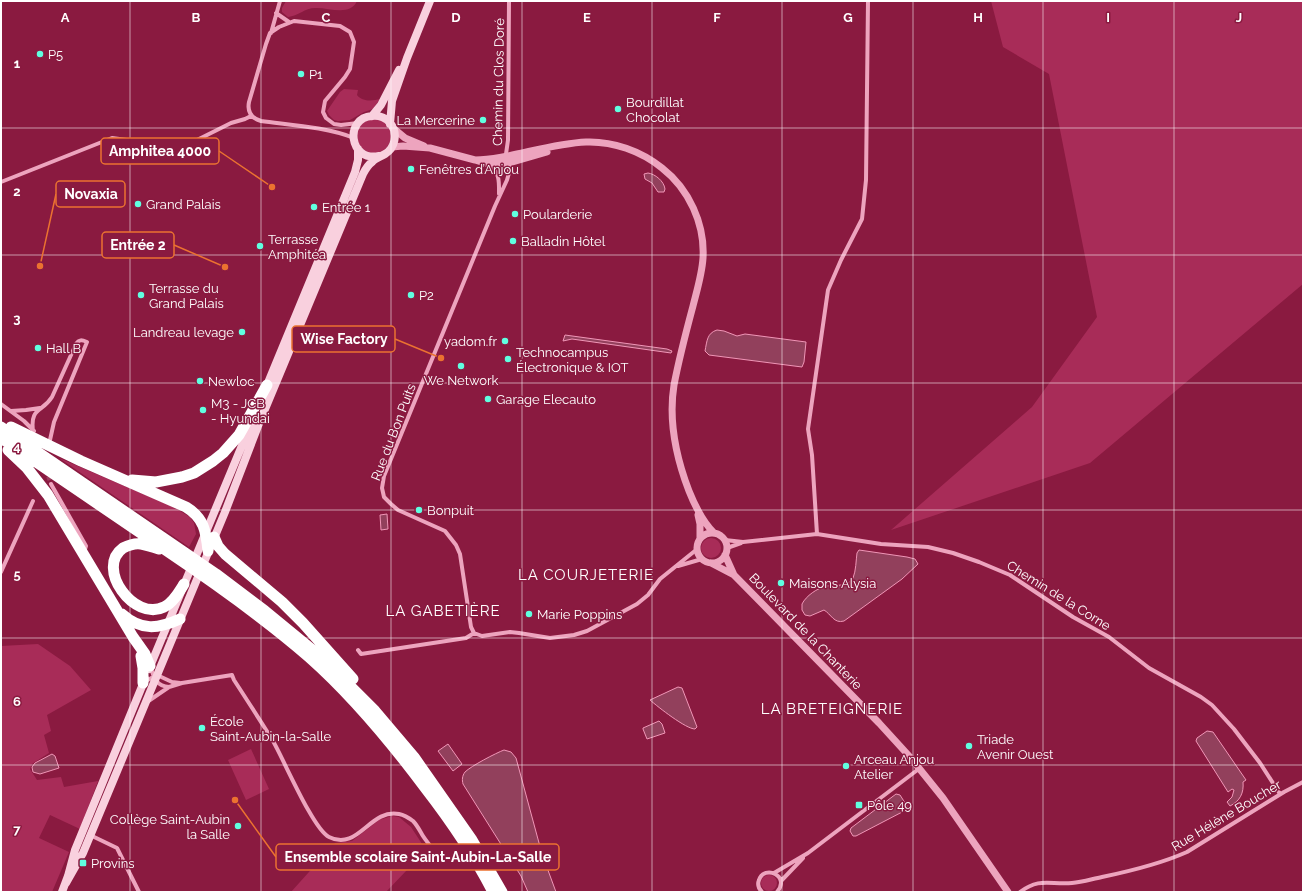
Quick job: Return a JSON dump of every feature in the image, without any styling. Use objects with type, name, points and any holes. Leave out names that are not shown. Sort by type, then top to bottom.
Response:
[{"type":"highway","points":[[120,478],[156,482],[182,477],[204,467],[223,453],[239,435],[267,385]]},
{"type":"highway","points":[[1,423],[46,441],[81,462],[186,506],[195,513],[224,554],[282,602],[308,629],[361,688],[375,711]]},
{"type":"highway","points":[[1,427],[175,553]]},
{"type":"highway","points":[[1,438],[265,611],[321,657],[375,711],[414,756],[472,840],[502,892]]},
{"type":"highway","points":[[1,445],[16,456],[40,484],[58,511],[133,637],[145,654],[154,675]]},
{"type":"highway","points":[[208,551],[210,534]]},
{"type":"highway","points":[[175,553],[141,544],[127,546],[120,550],[116,557],[114,571],[120,587],[127,597],[140,607],[148,610],[157,610],[165,607],[172,601],[184,584]]},
{"type":"highway","points":[[214,578],[310,658],[367,716],[409,766],[439,806],[493,892]]},
{"type":"highway","points":[[116,608],[127,619],[138,625],[155,627],[168,625],[180,619]]},
{"type":"highway","points":[[133,637],[142,658],[143,683]]},
{"type":"main road","points":[[210,534],[267,385],[362,174],[372,161],[386,153],[392,147],[395,138],[392,126],[392,100],[430,1]]},
{"type":"main road","points":[[372,116],[381,105],[407,58]]},
{"type":"main road","points":[[62,892],[80,859],[145,703],[168,625],[184,584],[210,534],[258,426],[311,289],[355,172],[358,160],[358,149],[354,138],[355,130],[359,123],[365,118],[372,116],[382,117],[392,126]]},
{"type":"main road","points":[[358,149],[366,155],[373,157],[379,156]]},
{"type":"main road","points":[[66,883],[75,850],[143,683],[154,675],[180,619],[208,551]]},
{"type":"street","points":[[280,1],[249,102],[248,109],[251,116],[260,121],[323,130],[345,134],[354,138]]},
{"type":"street","name":"Chemin du Clos Doré","points":[[508,160],[509,1]]},
{"type":"street","points":[[816,534],[812,455],[808,429],[828,290],[841,260],[862,220],[866,180],[868,1]]},
{"type":"street","points":[[276,13],[289,22]]},
{"type":"street","points":[[270,34],[279,27],[294,21],[340,26],[350,32],[354,42],[350,69],[325,101],[323,112],[326,118],[334,124],[346,125],[359,123]]},
{"type":"street","points":[[1,182],[112,138],[181,145],[192,142],[231,123],[251,116]]},
{"type":"street","points":[[392,126],[405,138],[430,148],[491,165],[495,169],[499,180],[499,196]]},
{"type":"street","points":[[358,650],[361,654],[385,651],[466,638],[474,633],[482,636],[510,632],[550,638],[574,635],[638,604],[660,579],[696,550],[700,538],[700,524],[696,508],[678,458],[672,421],[673,395],[676,374],[698,286],[703,259],[700,226],[695,212],[683,190],[662,167],[647,157],[623,147],[600,142],[573,144],[491,165]]},
{"type":"street","points":[[392,147],[403,146],[430,148]]},
{"type":"street","points":[[475,160],[508,160]]},
{"type":"street","name":"Rue du Bon Puits","points":[[474,633],[471,627],[460,554],[456,545],[445,531],[394,507],[384,497],[382,488],[384,476],[499,196],[507,180],[509,174],[508,160]]},
{"type":"street","points":[[1,404],[24,421],[33,431],[46,441],[86,342],[82,340],[76,344],[52,397],[40,408],[33,418],[33,431]]},
{"type":"street","points":[[11,411],[40,408]]},
{"type":"street","points":[[51,484],[86,546],[84,553]]},
{"type":"street","points":[[1,572],[33,501]]},
{"type":"street","points":[[696,508],[707,526],[714,533],[725,540],[726,552],[717,562],[711,563],[702,559],[696,550]]},
{"type":"street","points":[[700,538],[709,533],[714,533]]},
{"type":"street","name":"Chemin de la Corne","points":[[725,540],[743,542],[816,534],[881,544],[928,547],[953,553],[1010,575],[1074,617],[1109,637],[1149,668],[1201,697],[1212,705],[1234,729],[1260,762],[1280,794]]},
{"type":"street","name":"Chemin de la Corne","points":[[726,552],[743,542]]},
{"type":"street","name":"Boulevard de la Chanterie","points":[[726,552],[734,575]]},
{"type":"street","points":[[676,567],[702,559]]},
{"type":"street","name":"Boulevard de la Chanterie","points":[[711,563],[734,575],[879,723],[920,768],[943,798],[1008,892]]},
{"type":"street","points":[[154,675],[172,682],[182,683]]},
{"type":"street","points":[[154,675],[161,686],[169,687]]},
{"type":"street","points":[[145,703],[169,687],[182,683],[232,675],[272,741],[315,822],[325,835],[338,840],[347,840],[356,836],[380,816],[397,814],[414,822],[436,855],[437,862]]},
{"type":"street","points":[[761,892],[758,886],[759,879],[765,873],[774,873],[808,853],[920,768]]},
{"type":"street","name":"Rue Hélène Boucher","points":[[1020,892],[1030,885],[1040,882],[1071,883],[1170,860],[1187,852],[1280,794],[1303,782]]},
{"type":"street","points":[[90,835],[117,848],[139,892]]},
{"type":"street","points":[[781,881],[808,853]]},
{"type":"street","points":[[774,873],[781,881],[781,886],[777,892]]},
{"type":"shaded area","points":[[286,1],[357,1],[354,6],[349,9],[338,10],[311,8],[288,17],[282,12],[282,8]]},
{"type":"shaded area","points":[[991,1],[1303,1],[1303,284],[1090,463],[891,530],[1032,407],[1097,317],[1049,74],[1003,47]]},
{"type":"shaded area","points":[[344,89],[358,90],[357,95],[365,100],[380,99],[373,109],[350,120],[334,120],[327,111],[340,92]]},
{"type":"shaded area","points":[[371,119],[377,119],[386,124],[390,130],[390,142],[386,148],[377,153],[371,153],[362,148],[357,139],[357,133],[362,124]]},
{"type":"shaded area","points":[[648,173],[656,176],[661,181],[665,189],[664,192],[658,192],[652,183],[645,179],[644,174]]},
{"type":"shaded area","points":[[717,330],[737,336],[745,334],[806,342],[802,367],[709,355],[705,351],[707,341],[709,335]]},
{"type":"shaded area","points":[[565,335],[667,349],[672,351],[671,353],[572,339],[563,341]]},
{"type":"shaded area","points":[[59,458],[169,505],[190,517],[194,523],[196,534],[189,547]]},
{"type":"shaded area","points":[[387,514],[388,529],[381,530],[380,515]]},
{"type":"shaded area","points":[[711,538],[718,541],[721,548],[718,555],[711,558],[704,555],[701,548],[704,541]]},
{"type":"shaded area","points":[[859,550],[907,557],[915,559],[918,564],[902,579],[844,621],[841,622],[835,620],[824,610],[810,616],[805,615],[802,610],[802,604],[812,593],[823,587],[845,584],[851,581],[854,575],[857,553]]},
{"type":"shaded area","points":[[38,644],[70,666],[91,690],[47,715],[51,731],[44,735],[49,753],[32,764],[30,769],[37,780],[61,777],[64,787],[98,781],[80,829],[50,815],[39,838],[69,852],[52,892],[1,892],[1,646]]},
{"type":"shaded area","points":[[678,687],[682,688],[697,727],[695,729],[679,722],[650,700]]},
{"type":"shaded area","points":[[659,721],[662,724],[665,733],[647,739],[643,728]]},
{"type":"shaded area","points":[[1207,731],[1213,732],[1246,780],[1243,782],[1241,796],[1230,806],[1227,802],[1232,797],[1234,790],[1232,789],[1228,792],[1196,741],[1197,738]]},
{"type":"shaded area","points":[[448,744],[462,764],[453,771],[438,751]]},
{"type":"shaded area","points":[[251,749],[269,789],[246,800],[228,760]]},
{"type":"shaded area","points":[[504,750],[511,752],[516,758],[542,854],[556,892],[528,892],[521,876],[463,784],[463,775],[468,769]]},
{"type":"shaded area","points":[[52,754],[55,756],[59,768],[40,774],[33,772],[32,767],[35,763]]},
{"type":"shaded area","points":[[896,794],[900,795],[907,806],[906,810],[856,836],[853,836],[850,831],[851,828]]},
{"type":"shaded area","points":[[392,816],[399,817],[411,827],[426,850],[386,892],[291,892],[335,843],[352,841],[379,820]]},
{"type":"shaded area","points":[[769,875],[776,880],[777,883],[772,890],[769,891],[762,886],[761,883],[766,876]]},
{"type":"tunnel","points":[[46,471],[51,484]]},
{"type":"place","name":"P5","points":[[40,54]]},
{"type":"place","name":"P1","points":[[301,74]]},
{"type":"place","name":"Bourdillat Chocolat","points":[[618,109]]},
{"type":"place","name":"La Mercerine","points":[[483,120]]},
{"type":"place","name":"Fenêtres d’Anjou","points":[[411,169]]},
{"type":"place","name":"Amphitea 4000","points":[[272,187]]},
{"type":"place","name":"Grand Palais","points":[[138,204]]},
{"type":"place","name":"Entrée 1","points":[[314,207]]},
{"type":"place","name":"Poularderie","points":[[515,214]]},
{"type":"place","name":"Balladin Hôtel","points":[[513,241]]},
{"type":"place","name":"Terrasse Amphitéa","points":[[260,246]]},
{"type":"place","name":"Novaxia","points":[[40,266]]},
{"type":"place","name":"Entrée 2","points":[[225,267]]},
{"type":"place","name":"Terrasse du Grand Palais","points":[[141,295]]},
{"type":"place","name":"P2","points":[[411,295]]},
{"type":"place","name":"Landreau levage","points":[[242,332]]},
{"type":"place","name":"yadom.fr","points":[[505,341]]},
{"type":"place","name":"Hall B","points":[[38,348]]},
{"type":"place","name":"Wise Factory","points":[[441,358]]},
{"type":"place","name":"Technocampus Électronique & IOT","points":[[508,359]]},
{"type":"place","name":"We Network","points":[[461,366]]},
{"type":"place","name":"Newloc","points":[[200,381]]},
{"type":"place","name":"Garage Elecauto","points":[[488,399]]},
{"type":"place","name":"M3 - JCB - Hyundai","points":[[203,410]]},
{"type":"place","name":"Bonpuit","points":[[419,510]]},
{"type":"place","name":"Maisons Alysia","points":[[781,583]]},
{"type":"place","name":"Marie Poppins","points":[[529,614]]},
{"type":"place","name":"École Saint-Aubin-la-Salle","points":[[202,728]]},
{"type":"place","name":"Triade Avenir Ouest","points":[[969,746]]},
{"type":"place","name":"Arceau Anjou Atelier","points":[[846,766]]},
{"type":"place","name":"Ensemble scolaire Saint-Aubin-La-Salle","points":[[235,800]]},
{"type":"place","name":"Pôle 49","points":[[859,805]]},
{"type":"place","name":"Collège Saint-Aubin la Salle","points":[[238,826]]},
{"type":"place","name":"Provins","points":[[83,863]]},
{"type":"district","name":"LA COURJETERIE","points":[[586,575]]},
{"type":"district","name":"LA GABETIÈRE","points":[[443,611]]},
{"type":"district","name":"LA BRETEIGNERIE","points":[[832,709]]}]
